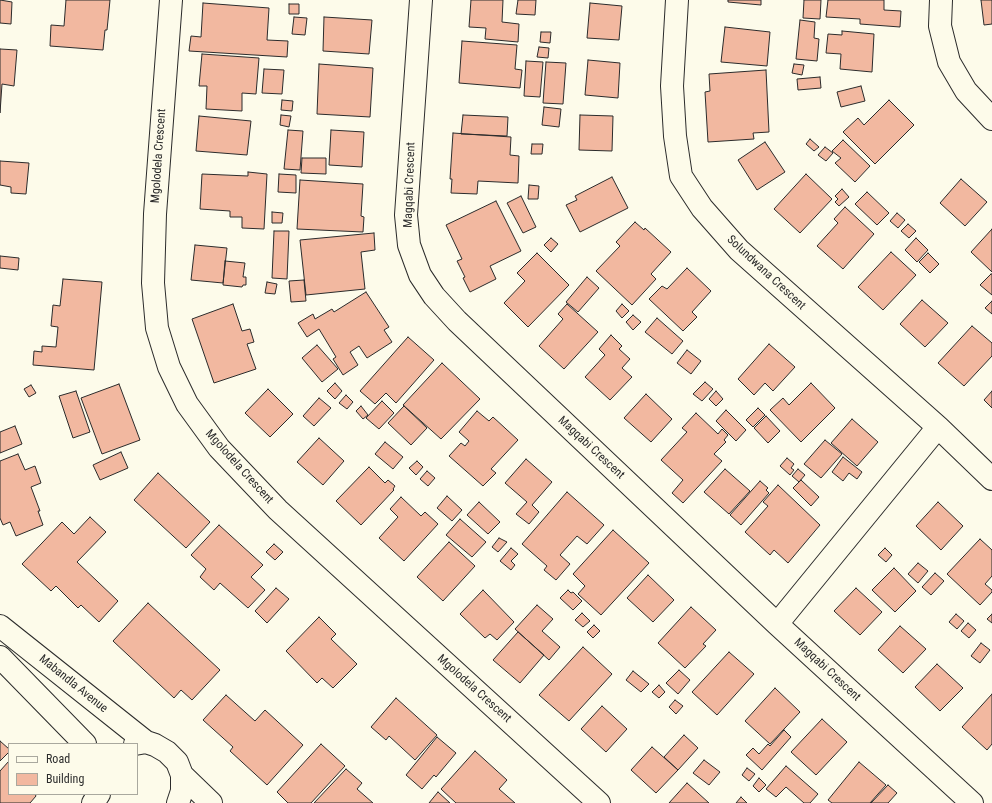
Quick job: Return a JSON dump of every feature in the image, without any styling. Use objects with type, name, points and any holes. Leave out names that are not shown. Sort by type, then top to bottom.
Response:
[{"type":"street","name":"Mgolodela Crescent","points":[[171,0],[155,214],[153,283],[157,328],[169,368],[187,404],[219,448],[278,510],[598,803]]},
{"type":"street","name":"Magqabi Crescent","points":[[421,0],[406,215],[409,244],[420,275],[434,296],[457,321],[777,624],[972,803]]},
{"type":"street","name":"Solundwana Crescent","points":[[677,0],[672,86],[675,136],[681,176],[702,208],[738,250],[938,427],[992,479]]},
{"type":"street","points":[[941,0],[940,26],[949,62],[966,91],[992,119]]},
{"type":"street","points":[[777,624],[938,427]]},
{"type":"street","name":"Mabandla Avenue","points":[[0,626],[141,743],[167,752],[177,762],[182,775]]},
{"type":"street","points":[[0,657],[84,743]]},
{"type":"street","points":[[178,803],[182,791],[182,775]]},
{"type":"street","points":[[182,775],[212,803]]},
{"type":"street","points":[[93,803],[99,795]]},
{"type":"building","points":[[0,0],[12,2],[11,24],[0,23]]},
{"type":"building","points":[[66,0],[110,0],[103,50],[50,46],[51,25],[64,26]]},
{"type":"building","points":[[471,0],[503,0],[502,22],[519,24],[518,42],[485,39],[486,28],[469,27]]},
{"type":"building","points":[[518,0],[536,0],[535,15],[516,14]]},
{"type":"building","points":[[728,0],[761,0],[761,5],[728,2]]},
{"type":"building","points":[[804,0],[821,0],[820,19],[803,18]]},
{"type":"building","points":[[828,0],[884,0],[884,10],[901,11],[900,27],[860,24],[860,19],[826,17]]},
{"type":"building","points":[[981,0],[992,0],[992,24],[984,25]]},
{"type":"building","points":[[203,3],[269,8],[267,40],[288,41],[287,57],[189,51],[191,36],[201,37]]},
{"type":"building","points":[[590,3],[622,6],[619,40],[587,38]]},
{"type":"building","points":[[289,4],[299,4],[299,14],[289,14]]},
{"type":"building","points":[[294,17],[307,18],[305,35],[292,34]]},
{"type":"building","points":[[324,17],[372,20],[369,54],[323,51]]},
{"type":"building","points":[[800,20],[815,22],[814,38],[819,39],[817,61],[796,59]]},
{"type":"building","points":[[725,27],[770,32],[767,66],[721,62]]},
{"type":"building","points":[[842,31],[874,34],[872,72],[840,69],[841,54],[826,53],[828,34],[842,35]]},
{"type":"building","points":[[541,32],[551,32],[550,43],[540,42]]},
{"type":"building","points":[[462,41],[517,45],[515,69],[522,70],[520,88],[459,83]]},
{"type":"building","points":[[539,47],[549,48],[548,58],[537,57]]},
{"type":"building","points":[[0,49],[17,50],[14,86],[2,84],[0,113]]},
{"type":"building","points":[[202,54],[259,58],[256,94],[242,93],[242,111],[206,109],[207,86],[199,86]]},
{"type":"building","points":[[588,60],[620,63],[618,98],[585,95]]},
{"type":"building","points":[[526,61],[543,62],[540,97],[524,96]]},
{"type":"building","points":[[546,62],[566,63],[563,104],[543,103]]},
{"type":"building","points":[[319,64],[373,68],[370,117],[317,114]]},
{"type":"building","points":[[794,64],[804,65],[802,75],[792,73]]},
{"type":"building","points":[[264,69],[284,70],[282,94],[262,93]]},
{"type":"building","points":[[766,70],[769,132],[753,133],[754,139],[708,142],[705,92],[710,91],[709,74]]},
{"type":"building","points":[[820,77],[821,88],[798,90],[797,79]]},
{"type":"building","points":[[861,86],[865,101],[841,107],[837,92]]},
{"type":"building","points":[[282,100],[293,101],[292,111],[281,110]]},
{"type":"building","points":[[889,100],[914,125],[875,164],[843,132],[858,118],[864,125]]},
{"type":"building","points":[[544,107],[561,109],[559,127],[542,125]]},
{"type":"building","points":[[281,115],[291,116],[289,127],[280,125]]},
{"type":"building","points":[[463,115],[508,117],[507,136],[461,134]]},
{"type":"building","points":[[580,115],[613,116],[612,151],[579,150]]},
{"type":"building","points":[[199,116],[251,121],[247,155],[196,151]]},
{"type":"building","points":[[288,130],[303,131],[300,170],[284,169]]},
{"type":"building","points":[[331,130],[364,132],[362,167],[329,165]]},
{"type":"building","points":[[453,133],[511,137],[510,155],[519,156],[518,183],[478,181],[477,194],[451,193],[452,179],[450,179]]},
{"type":"building","points":[[810,139],[819,147],[814,151],[806,144]]},
{"type":"building","points":[[843,140],[870,166],[855,182],[835,163],[841,158],[832,151]]},
{"type":"building","points":[[765,142],[785,172],[757,190],[738,160]]},
{"type":"building","points":[[532,144],[543,144],[542,154],[531,154]]},
{"type":"building","points":[[825,147],[833,153],[826,161],[818,155]]},
{"type":"building","points":[[302,158],[326,158],[326,174],[301,173]]},
{"type":"building","points":[[0,161],[29,163],[26,194],[11,193],[11,187],[0,185]]},
{"type":"building","points":[[248,172],[267,174],[264,229],[242,228],[242,217],[230,217],[230,211],[200,209],[202,174],[248,176]]},
{"type":"building","points":[[279,174],[296,175],[296,193],[278,192]]},
{"type":"building","points":[[806,174],[832,199],[800,233],[774,209]]},
{"type":"building","points":[[612,177],[628,208],[580,232],[566,205],[577,200],[575,196]]},
{"type":"building","points":[[961,179],[987,202],[965,226],[940,203]]},
{"type":"building","points":[[300,180],[363,184],[361,216],[364,217],[363,232],[297,229]]},
{"type":"building","points":[[529,185],[539,186],[538,199],[528,199]]},
{"type":"building","points":[[842,189],[849,197],[839,206],[835,202],[838,199],[835,196]]},
{"type":"building","points":[[867,192],[889,213],[877,225],[855,204]]},
{"type":"building","points":[[521,196],[536,227],[523,233],[507,203]]},
{"type":"building","points":[[496,201],[521,251],[490,266],[496,279],[470,292],[457,261],[462,259],[446,225]]},
{"type":"building","points":[[845,207],[874,234],[843,269],[817,246],[838,223],[834,219]]},
{"type":"building","points":[[272,212],[283,213],[282,223],[272,223]]},
{"type":"building","points":[[897,213],[905,220],[898,228],[890,221]]},
{"type":"building","points":[[635,222],[644,230],[645,228],[671,252],[651,274],[656,279],[632,305],[596,271],[620,246],[616,242]]},
{"type":"building","points":[[908,224],[916,231],[909,238],[901,231]]},
{"type":"building","points":[[992,229],[992,272],[971,252]]},
{"type":"building","points":[[274,231],[289,231],[287,279],[272,278]]},
{"type":"building","points":[[374,233],[375,250],[361,252],[365,289],[306,295],[300,240]]},
{"type":"building","points":[[551,238],[558,244],[551,252],[544,245]]},
{"type":"building","points":[[916,238],[928,250],[917,262],[905,250]]},
{"type":"building","points":[[195,245],[227,248],[223,283],[191,280]]},
{"type":"building","points":[[891,252],[916,275],[883,310],[858,287]]},
{"type":"building","points":[[537,253],[569,285],[528,327],[504,303],[525,281],[517,273]]},
{"type":"building","points":[[928,253],[939,264],[930,273],[919,262]]},
{"type":"building","points":[[0,256],[19,258],[18,270],[0,268]]},
{"type":"building","points":[[225,261],[245,263],[243,277],[246,277],[246,285],[243,285],[242,287],[223,285]]},
{"type":"building","points":[[687,268],[711,291],[692,312],[697,317],[683,331],[649,299],[662,286],[667,289]]},
{"type":"building","points":[[992,274],[992,295],[980,285]]},
{"type":"building","points":[[587,277],[599,288],[578,312],[566,302]]},
{"type":"building","points":[[63,279],[102,282],[94,370],[33,365],[34,351],[42,352],[42,346],[56,347],[58,327],[51,326],[53,305],[60,306]]},
{"type":"building","points":[[304,280],[306,301],[291,302],[289,281]]},
{"type":"building","points":[[267,282],[277,284],[275,294],[265,293]]},
{"type":"building","points":[[366,292],[389,327],[384,330],[392,342],[367,358],[359,346],[350,352],[358,365],[343,375],[333,359],[336,357],[319,329],[307,337],[298,323],[313,314],[315,319],[332,309],[334,312]]},
{"type":"building","points":[[922,300],[948,323],[925,347],[900,324]]},
{"type":"building","points":[[992,301],[992,314],[985,308]]},
{"type":"building","points":[[233,304],[242,331],[250,329],[254,342],[247,344],[256,369],[214,383],[192,319]]},
{"type":"building","points":[[567,304],[598,332],[564,369],[539,346],[563,319],[558,314]]},
{"type":"building","points":[[622,304],[629,311],[622,318],[616,311]]},
{"type":"building","points":[[633,315],[641,322],[633,330],[626,322]]},
{"type":"building","points":[[657,318],[683,341],[672,354],[645,332]]},
{"type":"building","points":[[972,326],[992,343],[992,356],[964,386],[938,363]]},
{"type":"building","points":[[611,335],[622,346],[619,349],[630,359],[622,368],[632,377],[610,400],[585,377],[605,355],[599,349]]},
{"type":"building","points":[[408,337],[434,360],[396,403],[386,393],[375,404],[360,391]]},
{"type":"building","points":[[769,344],[795,367],[773,391],[765,383],[754,395],[738,379]]},
{"type":"building","points":[[317,345],[338,369],[322,382],[302,358]]},
{"type":"building","points":[[687,350],[701,361],[691,374],[677,363]]},
{"type":"building","points":[[442,363],[480,399],[441,439],[403,405]]},
{"type":"building","points":[[705,382],[713,389],[702,401],[693,394]]},
{"type":"building","points":[[335,383],[342,391],[335,399],[327,391]]},
{"type":"building","points":[[811,383],[835,408],[801,442],[770,410],[783,398],[789,405]]},
{"type":"building","points":[[119,384],[140,440],[102,454],[81,398]]},
{"type":"building","points":[[31,385],[36,393],[29,397],[24,389]]},
{"type":"building","points":[[268,389],[293,414],[270,437],[245,413]]},
{"type":"building","points":[[76,391],[90,432],[73,438],[59,396]]},
{"type":"building","points":[[716,391],[723,399],[716,406],[709,399]]},
{"type":"building","points":[[992,391],[992,408],[984,400]]},
{"type":"building","points":[[646,394],[672,419],[651,442],[624,418]]},
{"type":"building","points":[[346,395],[353,402],[347,409],[339,403]]},
{"type":"building","points":[[319,398],[331,408],[314,426],[303,416]]},
{"type":"building","points":[[382,401],[394,413],[379,429],[366,418]]},
{"type":"building","points":[[361,406],[368,415],[363,419],[356,411]]},
{"type":"building","points":[[404,406],[427,428],[411,445],[388,423]]},
{"type":"building","points":[[758,408],[765,415],[753,427],[746,420]]},
{"type":"building","points":[[726,410],[746,430],[736,441],[716,421]]},
{"type":"building","points":[[477,411],[489,421],[493,417],[518,440],[491,469],[496,473],[483,486],[449,456],[461,443],[465,446],[469,441],[459,432]]},
{"type":"building","points":[[696,413],[718,434],[722,429],[728,435],[724,440],[726,442],[714,454],[722,461],[683,503],[672,493],[683,480],[661,460],[687,432],[682,428]]},
{"type":"building","points":[[766,416],[780,431],[768,443],[754,428]]},
{"type":"building","points":[[852,419],[878,442],[857,466],[831,443]]},
{"type":"building","points":[[15,426],[22,444],[0,453],[0,432]]},
{"type":"building","points":[[319,438],[344,461],[323,485],[297,462]]},
{"type":"building","points":[[825,440],[842,454],[821,478],[804,464]]},
{"type":"building","points":[[385,442],[403,457],[393,469],[375,454]]},
{"type":"building","points":[[121,452],[128,468],[100,480],[93,465]]},
{"type":"building","points":[[18,454],[25,470],[35,466],[41,483],[31,487],[40,511],[38,511],[43,525],[16,536],[10,522],[3,525],[0,518],[0,461]]},
{"type":"building","points":[[843,457],[862,472],[857,479],[849,473],[843,481],[832,472]]},
{"type":"building","points":[[787,458],[794,464],[791,468],[794,470],[790,475],[780,466]]},
{"type":"building","points":[[526,459],[552,482],[532,505],[539,512],[529,524],[516,514],[527,502],[505,483]]},
{"type":"building","points":[[417,461],[423,467],[416,475],[409,468]]},
{"type":"building","points":[[369,467],[385,483],[388,480],[395,486],[393,489],[394,490],[361,525],[336,501]]},
{"type":"building","points":[[725,469],[750,491],[729,514],[704,492]]},
{"type":"building","points":[[798,469],[805,475],[799,482],[792,476]]},
{"type":"building","points":[[427,471],[435,478],[428,486],[420,479]]},
{"type":"building","points":[[158,473],[210,522],[186,548],[134,500]]},
{"type":"building","points":[[801,480],[819,497],[811,506],[793,488]]},
{"type":"building","points":[[760,481],[768,488],[766,490],[769,493],[741,525],[730,515]]},
{"type":"building","points":[[778,485],[820,525],[788,563],[774,550],[770,555],[745,532],[768,506],[763,502]]},
{"type":"building","points":[[567,492],[604,525],[587,544],[577,536],[560,555],[570,564],[556,580],[544,570],[547,566],[522,544]]},
{"type":"building","points":[[447,496],[462,510],[452,521],[437,508]]},
{"type":"building","points":[[401,497],[421,516],[425,512],[438,524],[404,561],[379,538],[398,517],[390,509]]},
{"type":"building","points":[[479,502],[500,522],[488,534],[467,515]]},
{"type":"building","points":[[938,502],[963,526],[941,550],[916,526]]},
{"type":"building","points":[[90,517],[106,532],[77,562],[118,601],[99,622],[81,605],[78,608],[56,586],[51,591],[22,564],[62,522],[74,534]]},
{"type":"building","points":[[460,519],[486,542],[472,557],[446,535]]},
{"type":"building","points":[[219,525],[263,565],[251,577],[265,590],[248,608],[220,583],[214,590],[200,577],[206,569],[191,555]]},
{"type":"building","points":[[613,530],[649,563],[601,615],[578,594],[585,586],[573,574]]},
{"type":"building","points":[[499,538],[507,542],[498,552],[492,547]]},
{"type":"building","points":[[980,539],[992,550],[992,576],[985,584],[992,590],[992,592],[980,605],[947,574]]},
{"type":"building","points":[[449,542],[475,566],[443,601],[417,577]]},
{"type":"building","points":[[274,544],[283,552],[275,560],[266,552]]},
{"type":"building","points":[[511,548],[518,554],[511,561],[515,565],[511,570],[500,561]]},
{"type":"building","points":[[885,548],[892,555],[886,562],[878,555]]},
{"type":"building","points":[[918,563],[928,571],[918,583],[908,574]]},
{"type":"building","points":[[894,568],[916,591],[895,612],[872,590]]},
{"type":"building","points":[[935,573],[944,581],[931,595],[922,587]]},
{"type":"building","points":[[648,575],[674,600],[653,622],[627,598]]},
{"type":"building","points":[[276,588],[289,599],[267,623],[255,611]]},
{"type":"building","points":[[856,588],[882,612],[860,635],[834,611]]},
{"type":"building","points":[[483,590],[514,622],[497,640],[490,634],[485,638],[460,614]]},
{"type":"building","points":[[568,590],[571,593],[573,592],[582,601],[573,610],[560,598]]},
{"type":"building","points":[[148,603],[220,670],[192,700],[181,690],[174,698],[113,641]]},
{"type":"building","points":[[537,605],[553,619],[542,631],[560,647],[549,660],[515,629]]},
{"type":"building","points":[[691,607],[716,630],[703,644],[706,646],[685,668],[658,643]]},
{"type":"building","points":[[582,613],[590,621],[583,627],[575,620]]},
{"type":"building","points":[[956,614],[964,621],[957,629],[949,622]]},
{"type":"building","points":[[992,614],[992,623],[987,619]]},
{"type":"building","points":[[319,617],[336,634],[331,639],[357,664],[333,688],[322,678],[317,683],[286,651]]},
{"type":"building","points":[[968,623],[976,630],[969,638],[961,631]]},
{"type":"building","points":[[594,625],[600,631],[593,638],[587,632]]},
{"type":"building","points":[[900,626],[926,649],[903,673],[878,650]]},
{"type":"building","points":[[518,632],[544,655],[520,683],[493,660]]},
{"type":"building","points":[[981,643],[990,650],[980,663],[971,656]]},
{"type":"building","points":[[583,647],[612,674],[569,721],[539,695]]},
{"type":"building","points":[[729,652],[754,674],[717,715],[692,692]]},
{"type":"building","points":[[937,664],[963,688],[940,711],[915,687]]},
{"type":"building","points":[[679,670],[690,680],[678,694],[666,683]]},
{"type":"building","points":[[633,671],[649,684],[641,692],[626,680]]},
{"type":"building","points":[[659,685],[665,692],[659,698],[652,692]]},
{"type":"building","points":[[775,688],[800,712],[770,744],[745,721]]},
{"type":"building","points":[[992,694],[992,744],[987,750],[962,727]]},
{"type":"building","points":[[226,695],[255,721],[265,710],[303,745],[267,785],[230,751],[233,747],[203,720]]},
{"type":"building","points":[[396,698],[437,735],[415,760],[389,736],[386,740],[371,727]]},
{"type":"building","points":[[675,700],[683,706],[676,714],[669,707]]},
{"type":"building","points":[[602,706],[627,729],[606,752],[581,729]]},
{"type":"building","points":[[822,719],[847,742],[816,775],[791,752]]},
{"type":"building","points":[[784,730],[791,737],[762,770],[746,755],[753,748],[759,754],[768,744],[770,746]]},
{"type":"building","points":[[684,735],[698,748],[678,770],[664,757]]},
{"type":"building","points":[[437,737],[456,753],[436,777],[434,775],[422,789],[406,775]]},
{"type":"building","points":[[0,741],[8,748],[8,753],[0,761]]},
{"type":"building","points":[[321,744],[345,766],[311,803],[288,803],[277,792]]},
{"type":"building","points":[[652,747],[678,770],[656,793],[631,770]]},
{"type":"building","points":[[475,751],[507,780],[499,789],[515,803],[456,803],[441,789]]},
{"type":"building","points":[[704,760],[720,772],[709,785],[693,773]]},
{"type":"building","points":[[8,762],[8,795],[36,795],[30,803],[0,803],[0,771]]},
{"type":"building","points":[[859,762],[886,785],[870,803],[832,803],[828,800]]},
{"type":"building","points":[[786,766],[818,794],[810,803],[804,803],[786,787],[776,797],[766,789]]},
{"type":"building","points":[[747,768],[755,774],[749,781],[742,775]]},
{"type":"building","points":[[346,769],[362,783],[357,789],[373,803],[314,803]]},
{"type":"building","points":[[759,778],[766,785],[759,792],[753,786]]},
{"type":"building","points":[[687,783],[709,803],[669,803]]},
{"type":"building","points":[[888,785],[897,793],[888,803],[871,803]]},
{"type":"building","points":[[438,792],[450,803],[429,803]]},
{"type":"building","points":[[741,797],[747,803],[736,803]]}]
